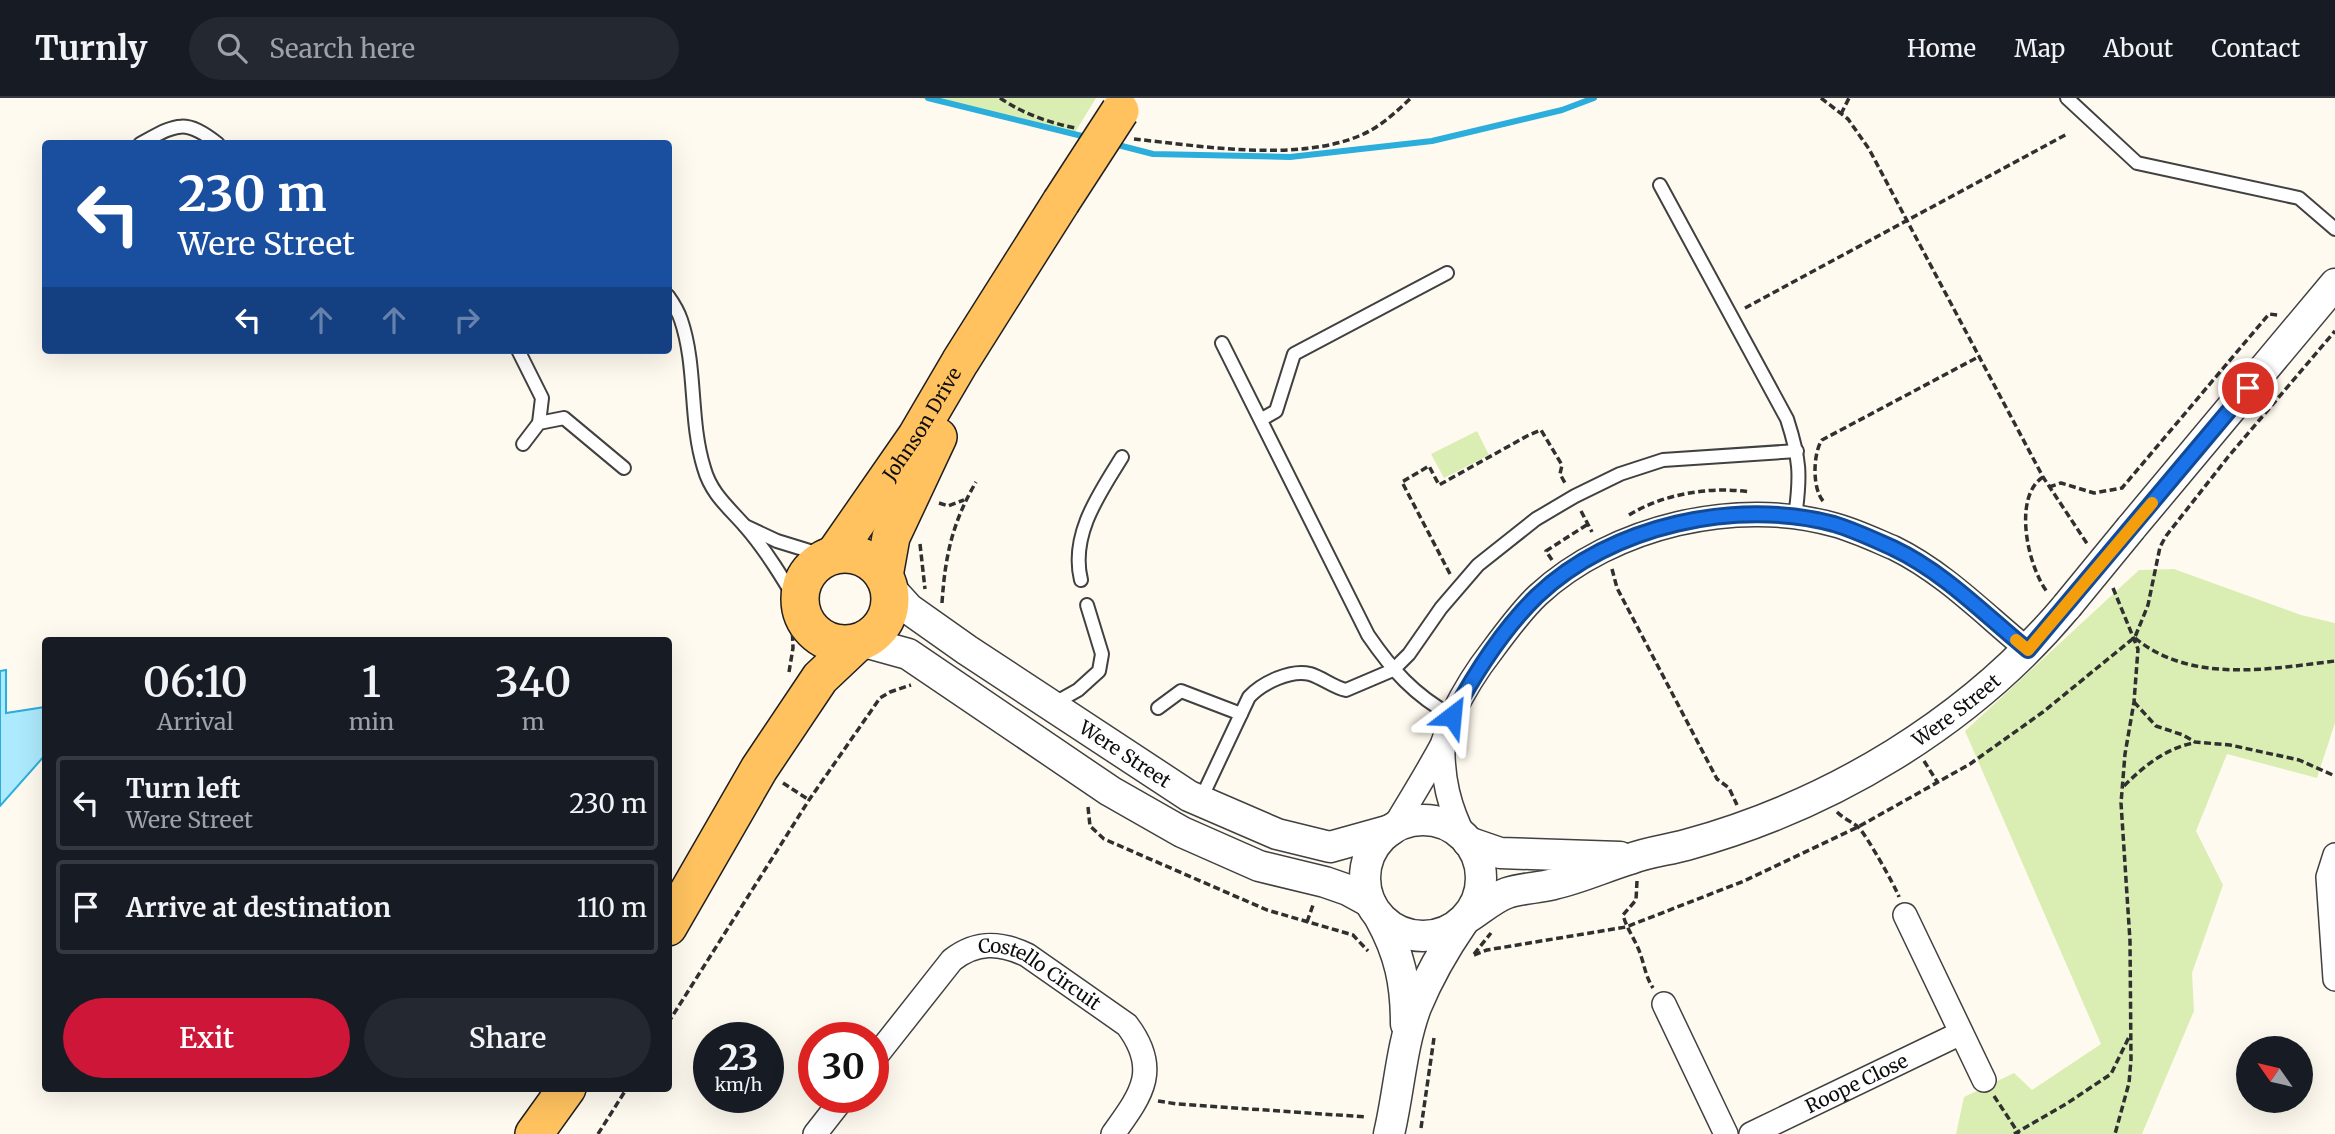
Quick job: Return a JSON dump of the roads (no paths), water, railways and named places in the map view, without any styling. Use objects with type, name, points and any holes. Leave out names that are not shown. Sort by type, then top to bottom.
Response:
[{"type":"main road","name":"Johnson Drive","points":[[832,556],[916,438],[1060,202],[1125,116]]},
{"type":"main road","name":"Johnson Drive","points":[[887,581],[891,537],[1006,292]]},
{"type":"main road","points":[[672,921],[770,775],[820,678],[884,623],[889,611],[887,581],[868,560],[858,555],[832,556],[816,565],[808,574],[800,595],[803,659],[770,775]]},
{"type":"main road","points":[[802,612],[810,627],[829,641],[840,644],[859,642]]},
{"type":"main road","points":[[534,1134],[564,1092]]},
{"type":"street","name":"Were Street","points":[[1466,918],[1508,893],[1553,885],[1595,873],[1635,871],[1685,845],[1740,809],[1798,806],[1903,749],[1968,703],[2028,650],[2059,602],[2131,528],[2335,284]]},
{"type":"street","points":[[1406,1042],[1402,970],[1393,942],[1375,910],[1364,881],[1365,869],[1375,845],[1393,828],[1443,743],[1452,716],[1470,682],[1498,643],[1538,596],[1577,566],[1622,541],[1679,522],[1734,514],[1795,517],[1835,525],[1895,549],[1930,569],[2028,650]]},
{"type":"street","name":"Were Street","points":[[887,581],[908,609],[1135,763],[1200,801],[1277,834],[1330,846],[1393,828]]},
{"type":"street","name":"Were Street","points":[[859,642],[908,654],[1110,791],[1182,832],[1259,866],[1348,890],[1375,910]]},
{"type":"street","points":[[1381,1126],[1398,1097],[1406,1042],[1416,1007],[1446,947],[1473,909],[1481,884],[1478,860],[1453,816],[1446,792],[1443,743]]},
{"type":"street","points":[[1393,828],[1406,822],[1432,820],[1444,824],[1467,840]]},
{"type":"street","name":"Were Street","points":[[1467,840],[1505,853],[1635,871]]},
{"type":"street","points":[[2335,855],[2328,877],[2335,979]]},
{"type":"street","points":[[1375,910],[1390,927],[1416,937],[1443,934],[1466,918]]},
{"type":"street","points":[[1905,915],[1984,1080]]},
{"type":"street","name":"Costello Circuit","points":[[889,1040],[952,960],[978,946],[1008,946],[1027,955],[1127,1025],[1139,1041],[1146,1068],[1143,1087],[1113,1134]]},
{"type":"street","points":[[1664,1004],[1726,1134]]},
{"type":"street","name":"Roope Close","points":[[1751,1134],[1961,1033]]},
{"type":"street","points":[[815,1134],[831,1113]]},
{"type":"lane","points":[[2067,98],[2137,163],[2299,198],[2335,229]]},
{"type":"lane","points":[[147,140],[172,126],[194,127],[212,140]]},
{"type":"lane","points":[[1660,185],[1787,419],[1797,451],[1800,481],[1795,517]]},
{"type":"lane","points":[[1262,419],[1276,411],[1294,354],[1447,273]]},
{"type":"lane","points":[[672,303],[681,319],[690,366],[694,417],[704,468],[713,490],[722,504],[744,525],[782,576],[802,612]]},
{"type":"lane","points":[[1222,343],[1362,623],[1392,670],[1431,704],[1452,716]]},
{"type":"lane","points":[[520,354],[542,398],[624,468]]},
{"type":"lane","points":[[523,444],[540,423],[542,398]]},
{"type":"lane","points":[[540,423],[564,418]]},
{"type":"lane","points":[[1200,801],[1249,698],[1263,685],[1299,673],[1314,676],[1346,690],[1392,670],[1409,654],[1441,608],[1478,565],[1536,519],[1573,497],[1620,474],[1663,460],[1797,451]]},
{"type":"lane","points":[[1081,580],[1078,568],[1082,531],[1096,499],[1122,457]]},
{"type":"lane","points":[[744,525],[777,541],[832,556]]},
{"type":"lane","points":[[1052,705],[1078,690],[1099,671],[1101,654],[1087,605]]},
{"type":"lane","points":[[1158,708],[1181,691],[1241,714]]},
{"type":"water","points":[[6,670],[6,713],[42,707],[42,759],[0,806],[0,671]]},
{"type":"waterway","points":[[928,98],[1090,138]]},
{"type":"waterway","points":[[1114,144],[1153,154],[1290,157],[1432,141],[1562,110],[1594,98]]}]
